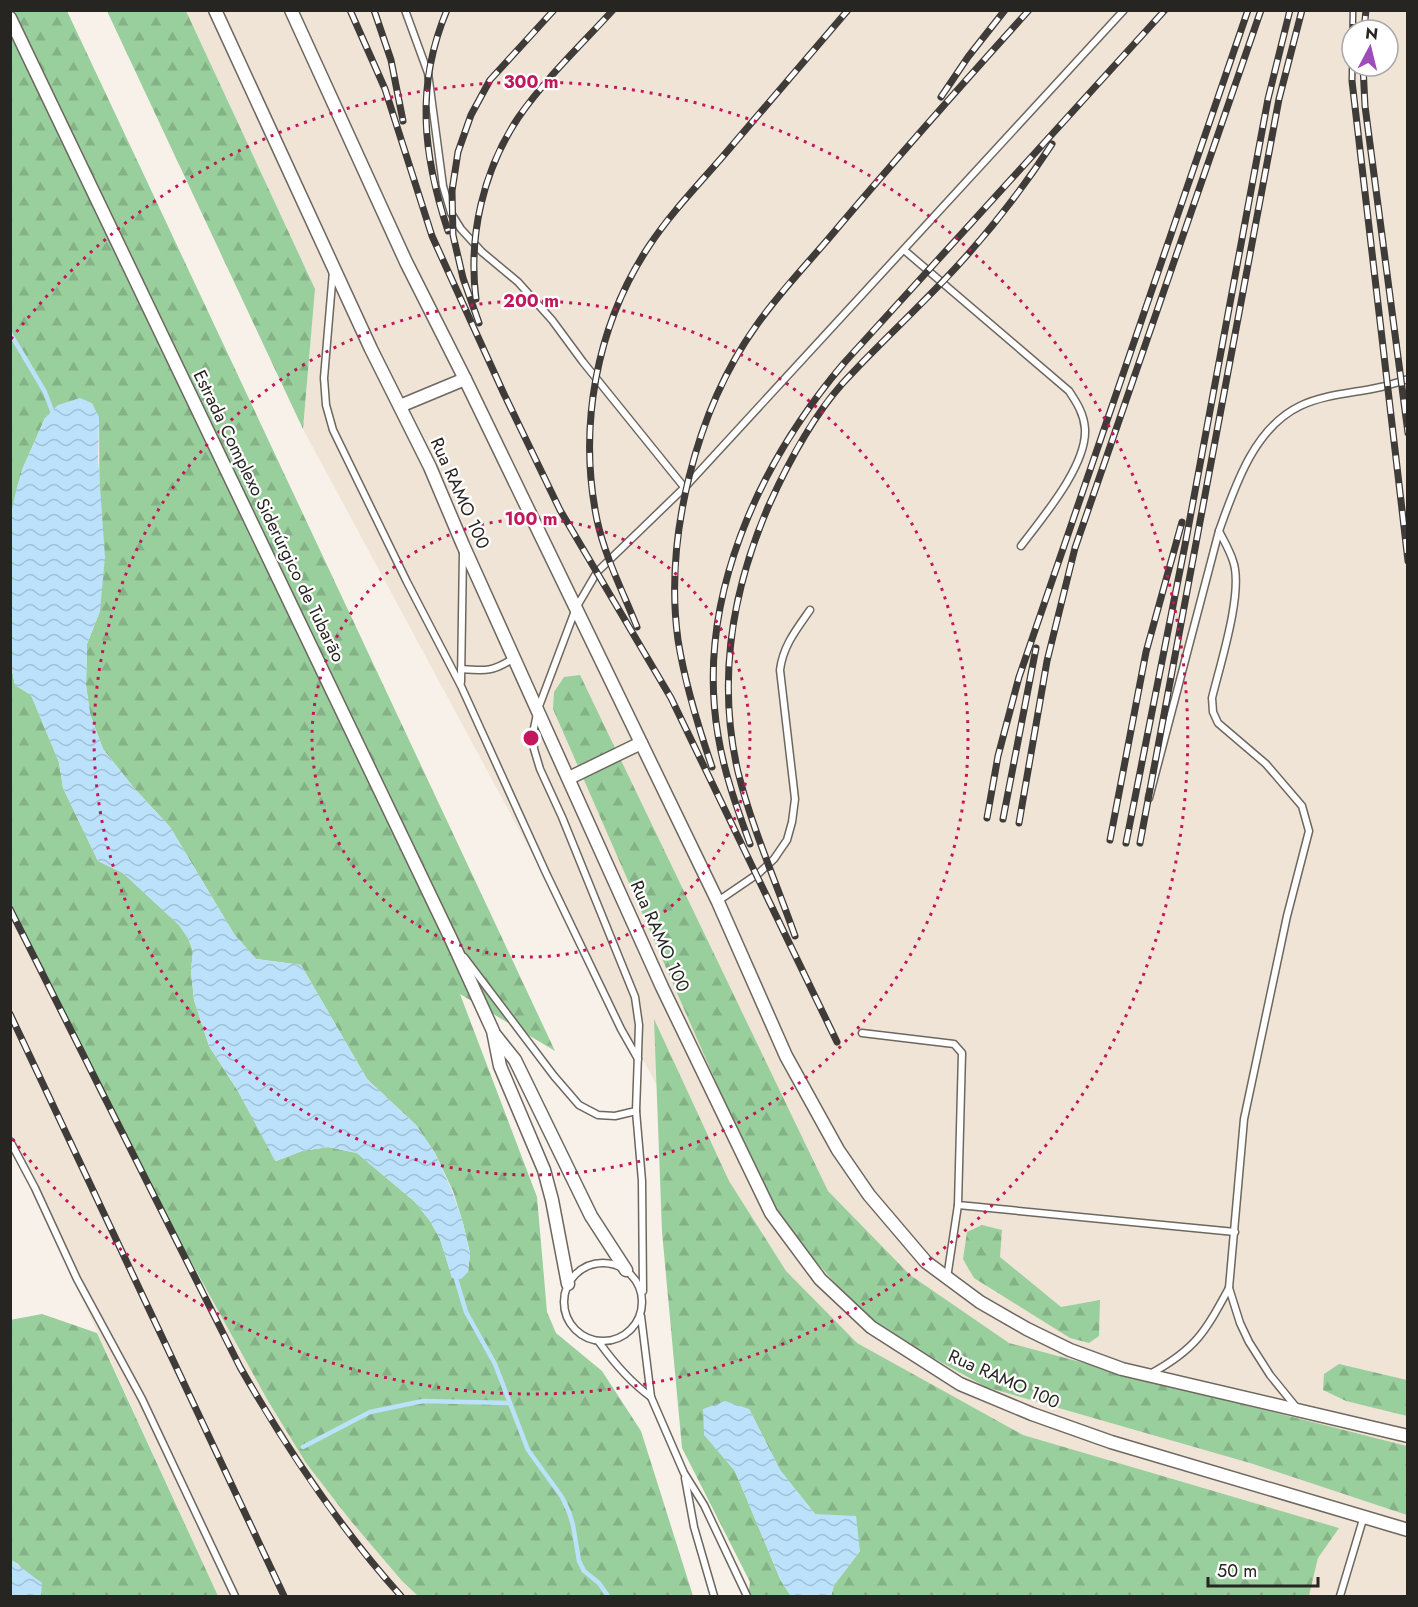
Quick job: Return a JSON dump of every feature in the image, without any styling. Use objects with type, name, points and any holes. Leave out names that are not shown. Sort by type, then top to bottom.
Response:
[{"type":"street","name":"Rua RAMO 100","points":[[215,10],[333,267],[430,467],[662,987],[771,1213],[820,1278],[871,1327],[960,1383],[1032,1414],[1111,1442],[1407,1530]]},
{"type":"street","points":[[291,10],[406,262],[718,902],[786,1056],[838,1150],[869,1195],[926,1262],[980,1302],[1026,1329],[1070,1350],[1148,1375],[1407,1436]]},
{"type":"street","name":"Estrada Complexo Siderúrgico de Tubarão","points":[[10,18],[493,1031],[515,1060],[591,1216],[626,1270]]},
{"type":"street","points":[[400,406],[465,379]]},
{"type":"street","points":[[570,778],[641,743]]},
{"type":"street","name":"Estrada Complexo Siderúrgico de Tubarão","points":[[493,1031],[500,1066],[544,1170],[568,1284]]},
{"type":"lane","points":[[405,10],[428,73],[443,186],[452,213],[461,229],[482,252],[518,282],[552,320],[684,487]]},
{"type":"lane","points":[[643,1300],[642,1180],[636,1111],[639,1025],[635,996],[540,769],[534,749],[533,733],[538,709],[576,608],[597,572],[684,487],[1124,10]]},
{"type":"lane","points":[[904,250],[1069,392],[1080,409],[1085,429],[1083,450],[1059,497],[1021,546]]},
{"type":"lane","points":[[333,267],[324,378],[326,405],[333,430],[461,686],[546,873],[638,1060]]},
{"type":"lane","points":[[1149,798],[1219,531],[1230,502],[1263,436],[1280,418],[1300,405],[1351,392],[1383,387],[1407,379]]},
{"type":"lane","points":[[1148,1375],[1175,1360],[1192,1346],[1206,1329],[1229,1288],[1245,1119],[1287,916],[1309,831],[1302,806],[1266,764],[1218,723],[1213,712],[1212,698],[1236,587],[1233,561],[1219,531]]},
{"type":"lane","points":[[461,686],[463,545]]},
{"type":"lane","points":[[718,902],[759,873],[774,859],[786,840],[795,799],[780,670],[782,655],[790,638],[810,610]]},
{"type":"lane","points":[[461,669],[483,671],[497,669],[514,658]]},
{"type":"lane","points":[[451,939],[554,1076],[579,1105],[598,1115],[615,1116],[636,1111]]},
{"type":"lane","points":[[862,1033],[954,1044],[962,1053],[958,1205],[947,1278]]},
{"type":"lane","points":[[10,1140],[77,1279],[142,1399],[235,1596]]},
{"type":"lane","points":[[958,1205],[1235,1232]]},
{"type":"lane","points":[[568,1284],[579,1272],[594,1264],[611,1264],[626,1270]]},
{"type":"lane","name":"Estrada Complexo Siderúrgico de Tubarão","points":[[626,1270],[641,1289],[643,1300],[641,1316],[651,1397],[684,1473],[704,1506],[747,1596]]},
{"type":"lane","name":"Estrada Complexo Siderúrgico de Tubarão","points":[[568,1284],[564,1299],[565,1314],[573,1328],[584,1337],[599,1342],[621,1371],[651,1397]]},
{"type":"lane","points":[[1229,1288],[1240,1323],[1249,1342],[1270,1375],[1298,1410]]},
{"type":"lane","points":[[599,1342],[612,1341],[625,1336],[641,1316]]},
{"type":"lane","points":[[684,1473],[694,1527],[714,1596]]},
{"type":"lane","points":[[1340,1596],[1364,1516]]},
{"type":"shaded area","points":[[186,11],[1407,11],[1407,1596],[1309,1596],[1318,1559],[1025,1465],[785,1323],[303,429],[315,289]]},
{"type":"shaded area","points":[[10,905],[98,1093],[268,1401],[306,1463],[350,1520],[402,1581],[418,1596],[218,1596],[11,1146]]},
{"type":"green space","points":[[11,11],[67,11],[555,1051],[460,994],[537,1197],[547,1312],[556,1333],[602,1371],[641,1431],[693,1596],[418,1596],[402,1581],[350,1520],[306,1463],[268,1401],[98,1093],[11,905],[10,661],[15,685],[31,695],[59,762],[63,788],[98,861],[123,873],[179,925],[188,938],[193,951],[191,971],[194,1000],[209,1046],[238,1091],[276,1161],[302,1151],[328,1147],[357,1153],[415,1202],[430,1221],[440,1239],[452,1277],[468,1272],[470,1253],[453,1191],[435,1153],[416,1125],[367,1079],[301,965],[256,959],[234,934],[170,827],[134,788],[103,749],[90,714],[86,685],[87,644],[100,611],[99,417],[45,418],[22,470],[11,517]]},
{"type":"green space","points":[[107,11],[186,11],[315,289],[303,429]]},
{"type":"green space","points":[[580,675],[828,1191],[910,1275],[1009,1343],[1407,1446],[1407,1515],[1250,1463],[986,1387],[872,1324],[774,1215],[553,709],[554,692],[564,677]]},
{"type":"green space","points":[[654,1019],[729,1181],[786,1271],[857,1343],[1023,1435],[1339,1528],[1318,1558],[1309,1596],[831,1596],[834,1585],[860,1551],[815,1514],[780,1470],[749,1409],[705,1435],[735,1471],[781,1581],[791,1596],[748,1596],[750,1582],[682,1448],[662,1232]]},
{"type":"green space","points":[[982,1225],[1002,1230],[1000,1257],[1061,1307],[1100,1300],[1099,1336],[1089,1343],[1070,1338],[974,1278],[963,1259],[967,1232]]},
{"type":"green space","points":[[42,1314],[97,1333],[218,1596],[41,1596],[18,1564],[11,1560],[10,1320]]},
{"type":"green space","points":[[1339,1364],[1407,1380],[1407,1416],[1346,1401],[1323,1390],[1324,1374]]},
{"type":"water","points":[[80,398],[92,403],[99,417],[98,458],[105,557],[100,611],[87,644],[86,685],[90,714],[103,749],[134,788],[170,827],[234,934],[256,959],[301,965],[367,1079],[416,1125],[435,1153],[452,1191],[470,1254],[468,1272],[461,1279],[452,1278],[440,1239],[415,1202],[357,1153],[328,1147],[302,1151],[275,1161],[238,1091],[209,1046],[194,1000],[191,971],[193,950],[188,938],[179,925],[123,873],[98,861],[63,788],[59,762],[31,695],[15,685],[10,661],[10,517],[22,470],[45,418],[58,405]]},
{"type":"water","points":[[725,1401],[749,1409],[780,1470],[815,1514],[856,1516],[860,1551],[834,1585],[831,1596],[791,1596],[781,1581],[735,1471],[704,1435],[703,1409]]},
{"type":"water","points":[[11,1560],[42,1583],[41,1596],[11,1596]]},
{"type":"waterway","points":[[10,333],[45,392],[54,416]]},
{"type":"waterway","points":[[454,1272],[466,1312],[495,1364],[528,1450],[562,1497],[569,1512],[579,1561],[584,1571],[599,1583],[608,1596]]},
{"type":"waterway","points":[[303,1447],[370,1412],[423,1401],[509,1403]]},
{"type":"railway","points":[[350,10],[385,89],[432,236],[504,394],[560,510],[671,698],[837,1042]]},
{"type":"railway","points":[[374,10],[391,60],[403,121]]},
{"type":"railway","points":[[447,10],[430,66],[426,120],[433,175],[448,231]]},
{"type":"railway","points":[[479,323],[463,278],[453,235],[452,191],[458,152],[471,115],[490,80],[554,10]]},
{"type":"railway","points":[[476,299],[474,252],[481,205],[487,182],[506,138],[518,118],[551,76],[613,10]]},
{"type":"railway","points":[[637,627],[605,547],[597,520],[592,485],[591,414],[604,343],[631,277],[658,233],[848,10]]},
{"type":"railway","points":[[941,97],[968,57],[1005,10]]},
{"type":"railway","points":[[712,767],[684,673],[678,640],[675,601],[676,560],[689,476],[701,435],[717,396],[735,359],[776,300],[1029,10]]},
{"type":"railway","points":[[750,844],[724,763],[718,735],[713,684],[716,634],[725,584],[740,536],[761,489],[785,444],[813,402],[844,363],[1165,10]]},
{"type":"railway","points":[[987,818],[998,756],[1019,677],[1248,10]]},
{"type":"railway","points":[[1019,823],[1047,661],[1075,548],[1261,10]]},
{"type":"railway","points":[[1126,843],[1185,545],[1268,99],[1290,10]]},
{"type":"railway","points":[[1140,843],[1279,99],[1302,10]]},
{"type":"railway","points":[[1353,10],[1352,81],[1408,561]]},
{"type":"railway","points":[[1365,18],[1366,10]]},
{"type":"railway","points":[[1364,78],[1365,106],[1408,433]]},
{"type":"railway","points":[[795,936],[750,814],[738,772],[732,738],[729,704],[732,636],[737,603],[756,537],[792,457],[831,398],[858,367],[969,253],[1012,200],[1052,144]]},
{"type":"railway","points":[[1110,840],[1146,652],[1182,522]]},
{"type":"railway","points":[[1003,819],[1036,648]]},
{"type":"railway","points":[[10,909],[240,1367],[314,1486],[401,1596]]},
{"type":"railway","points":[[10,1014],[284,1596]]}]
